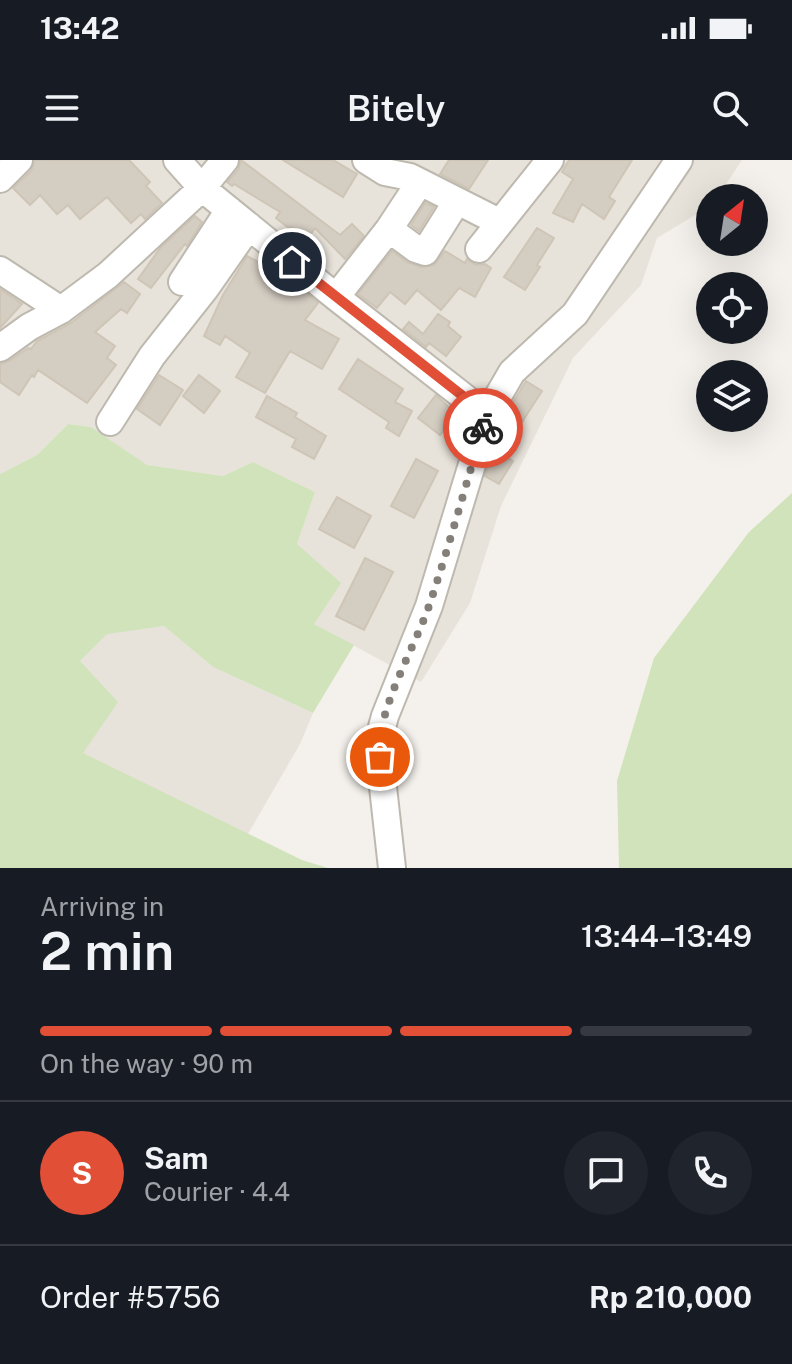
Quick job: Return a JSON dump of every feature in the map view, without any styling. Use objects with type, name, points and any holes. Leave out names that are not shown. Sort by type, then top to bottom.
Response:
[{"type":"street","points":[[0,179],[19,160]]},
{"type":"street","points":[[177,160],[202,188],[487,415]]},
{"type":"street","points":[[0,348],[29,327],[61,310],[108,275],[202,188],[225,160]]},
{"type":"street","points":[[366,160],[385,172],[410,177],[499,222]]},
{"type":"street","points":[[479,249],[550,160]]},
{"type":"street","points":[[392,868],[378,742],[385,716],[429,606],[487,415],[512,372],[575,314],[668,164]]},
{"type":"street","points":[[336,297],[389,229],[420,182]]},
{"type":"street","points":[[389,229],[425,252],[457,201]]},
{"type":"street","points":[[182,282],[239,218]]},
{"type":"street","points":[[110,422],[152,356],[205,289],[239,218]]},
{"type":"street","points":[[0,270],[61,310]]},
{"type":"shaded area","points":[[0,160],[742,160],[726,184],[696,184],[696,214],[657,238],[641,285],[573,358],[501,506],[470,603],[421,682],[314,624],[297,544],[315,492],[253,462],[223,476],[146,465],[91,427],[68,424],[37,455],[0,474]]},
{"type":"shaded area","points":[[164,626],[213,667],[313,713],[300,744],[248,834],[83,754],[80,661],[107,633]]},
{"type":"green space","points":[[68,424],[91,427],[147,465],[223,476],[253,462],[315,492],[297,544],[341,583],[314,624],[354,645],[313,713],[213,667],[164,626],[107,634],[80,661],[118,702],[83,753],[302,860],[328,868],[0,868],[0,474],[37,455]]},
{"type":"green space","points":[[792,493],[792,868],[619,868],[617,781],[654,658],[749,532]]},
{"type":"building","points":[[35,160],[129,160],[150,182],[146,186],[162,203],[145,219],[141,214],[131,223],[107,197],[80,219],[68,205],[57,214],[40,195],[30,205],[13,188],[31,171]]},
{"type":"building","points":[[241,160],[340,235],[352,224],[364,236],[345,259],[315,228],[307,239],[290,229],[276,218],[280,212],[227,182],[238,170]]},
{"type":"building","points":[[283,160],[333,160],[357,174],[343,197]]},
{"type":"building","points":[[449,160],[488,160],[469,189],[440,174]]},
{"type":"building","points":[[569,160],[632,160],[609,197],[615,201],[604,219],[582,204],[573,222],[553,213],[573,179],[562,172]]},
{"type":"building","points":[[425,203],[434,207],[419,231],[411,225]]},
{"type":"building","points":[[195,216],[202,222],[187,246],[185,244],[151,288],[138,279],[161,247]]},
{"type":"building","points":[[537,228],[554,238],[525,290],[504,277]]},
{"type":"building","points":[[392,251],[421,267],[434,265],[445,251],[465,263],[467,259],[476,265],[485,264],[491,268],[475,297],[459,288],[441,310],[417,290],[405,304],[390,292],[377,308],[358,294]]},
{"type":"building","points":[[247,256],[288,278],[318,303],[305,320],[339,339],[322,369],[290,351],[265,393],[236,377],[250,353],[225,336],[220,345],[204,336],[223,295]]},
{"type":"building","points":[[124,282],[140,294],[127,313],[121,309],[95,332],[115,346],[107,358],[116,365],[87,403],[38,370],[19,395],[0,382],[0,364],[31,349],[37,341],[71,323]]},
{"type":"building","points":[[0,289],[22,304],[0,328]]},
{"type":"building","points":[[438,314],[450,322],[448,326],[461,337],[446,356],[429,343],[426,347],[403,329],[409,322],[423,334]]},
{"type":"building","points":[[358,359],[403,389],[395,402],[412,411],[399,436],[386,428],[389,422],[339,389]]},
{"type":"building","points":[[159,375],[183,390],[160,425],[137,409]]},
{"type":"building","points":[[199,375],[220,391],[204,413],[183,396]]},
{"type":"building","points":[[526,381],[542,391],[511,439],[498,432]]},
{"type":"building","points":[[436,395],[456,414],[440,435],[418,418]]},
{"type":"building","points":[[267,396],[297,413],[295,417],[326,436],[314,459],[292,447],[296,439],[256,417]]},
{"type":"building","points":[[493,449],[513,461],[499,484],[485,476]]},
{"type":"building","points":[[416,459],[438,471],[414,518],[391,506]]},
{"type":"building","points":[[337,497],[371,516],[354,548],[319,529]]},
{"type":"building","points":[[365,558],[393,572],[364,630],[336,616]]},
{"type":"way so far","points":[[380,757],[378,742],[385,716],[429,606],[483,428]]},
{"type":"route","points":[[292,262],[487,415],[483,428]]}]
